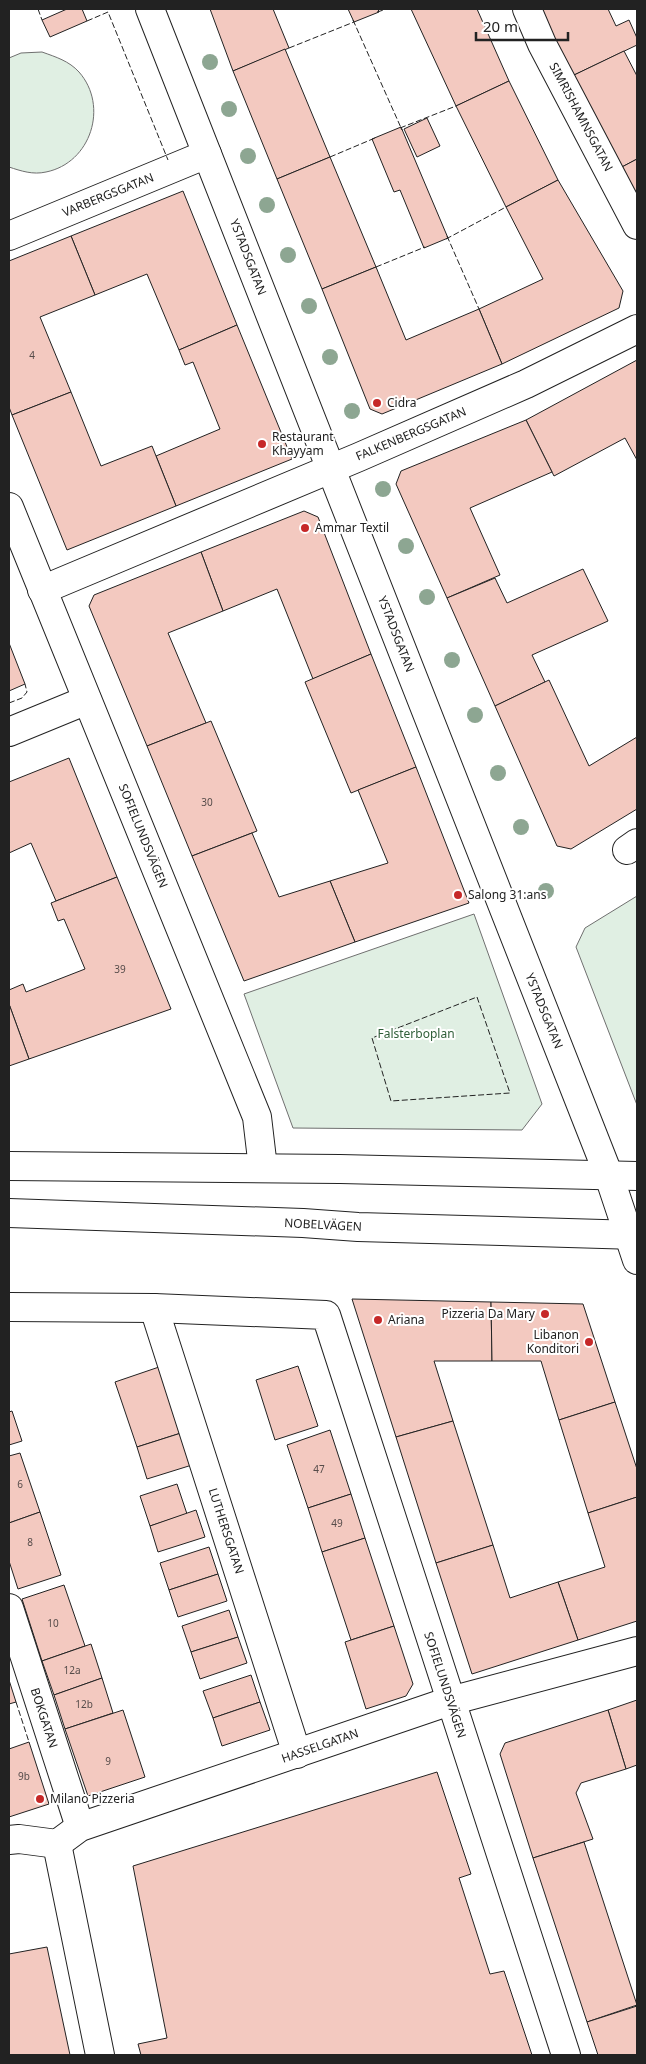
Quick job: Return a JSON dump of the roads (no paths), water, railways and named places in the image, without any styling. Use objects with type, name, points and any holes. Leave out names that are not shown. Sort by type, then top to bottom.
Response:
[{"type":"street","name":"YSTADSGATAN","points":[[150,9],[609,1176],[634,1244]]},
{"type":"street","name":"SIMRISHAMNSGATAN","points":[[527,9],[542,44],[637,224]]},
{"type":"street","name":"VARBERGSGATAN","points":[[9,236],[207,154]]},
{"type":"street","name":"FALKENBERGSGATAN","points":[[42,590],[359,457],[526,384],[637,329]]},
{"type":"street","name":"SOFIELUNDSVÄGEN","points":[[9,507],[257,1117],[263,1168]]},
{"type":"street","points":[[9,732],[87,700]]},
{"type":"street","points":[[9,1166],[263,1168],[637,1176]]},
{"type":"street","name":"NOBELVÄGEN","points":[[9,1213],[634,1244]]},
{"type":"street","points":[[9,1307],[154,1308]]},
{"type":"street","name":"SOFIELUNDSVÄGEN","points":[[154,1308],[326,1315],[566,2055]]},
{"type":"street","name":"LUTHERSGATAN","points":[[154,1308],[297,1754]]},
{"type":"street","name":"BOKGATAN","points":[[9,1608],[80,1827]]},
{"type":"street","name":"HASSELGATAN","points":[[57,1844],[80,1827],[450,1702],[637,1650]]},
{"type":"street","points":[[9,1840],[19,1839],[57,1844],[100,2055]]},
{"type":"place","name":"Cidra","points":[[377,403]]},
{"type":"place","name":"Restaurant Khayyam","points":[[262,444]]},
{"type":"place","name":"Ammar Textil","points":[[305,528]]},
{"type":"place","name":"Salong 31:ans","points":[[458,895]]},
{"type":"place","name":"Pizzeria Da Mary","points":[[545,1314]]},
{"type":"place","name":"Ariana","points":[[378,1320]]},
{"type":"place","name":"Libanon Konditori","points":[[589,1342]]},
{"type":"place","name":"Milano Pizzeria","points":[[40,1799]]},
{"type":"park label","name":"Falsterboplan","points":[[416,1034]]}]
